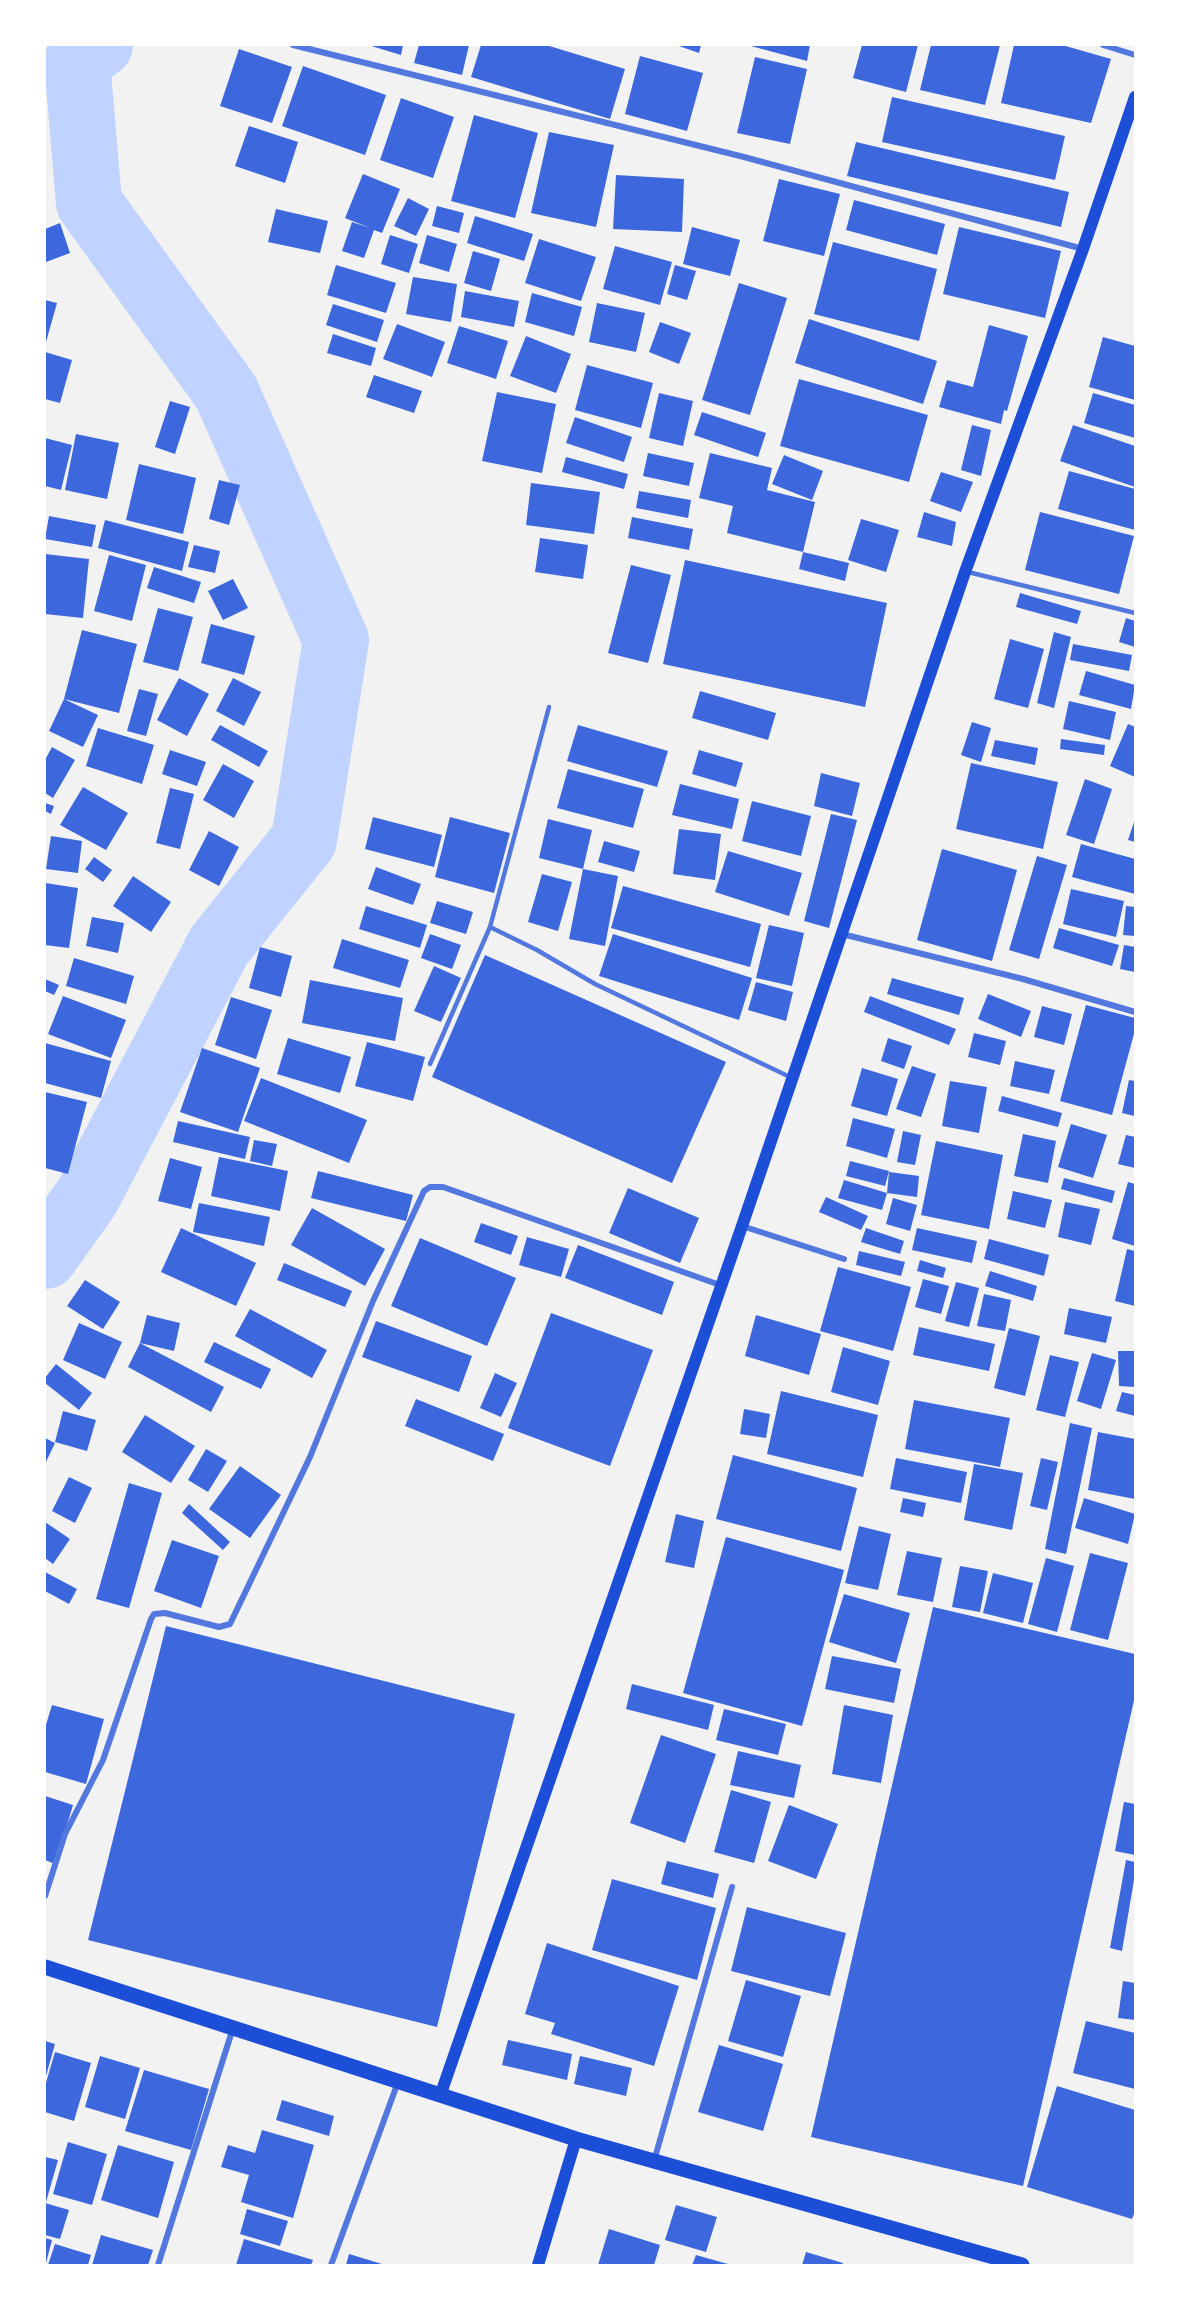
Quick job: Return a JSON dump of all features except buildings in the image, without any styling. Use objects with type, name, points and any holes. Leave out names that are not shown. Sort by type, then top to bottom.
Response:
[{"type":"main road","points":[[440,2096],[742,1226],[965,572],[1083,249],[1135,97]]},
{"type":"main road","points":[[45,1967],[576,2139],[1022,2265]]},
{"type":"main road","points":[[538,2265],[576,2139]]},
{"type":"street","points":[[293,45],[733,154],[1083,249]]},
{"type":"street","points":[[1103,45],[1135,55]]},
{"type":"street","points":[[842,934],[1023,979],[1135,1012]]},
{"type":"street","points":[[45,1896],[65,1834],[103,1760],[151,1619],[154,1614],[165,1613],[219,1627],[230,1624],[310,1457],[373,1300],[424,1191],[429,1187],[443,1187],[720,1285]]},
{"type":"street","points":[[742,1226],[844,1259]]},
{"type":"street","points":[[654,2161],[732,1887]]},
{"type":"street","points":[[158,2265],[233,2028]]},
{"type":"street","points":[[331,2265],[398,2082]]},
{"type":"lane","points":[[965,572],[1135,613]]},
{"type":"lane","points":[[430,1064],[490,927],[549,707]]},
{"type":"lane","points":[[490,927],[537,950],[595,984],[792,1078]]},
{"type":"waterway","points":[[45,1256],[87,1197],[219,946],[304,840],[336,640],[226,392],[89,203],[77,61],[100,45]]}]
